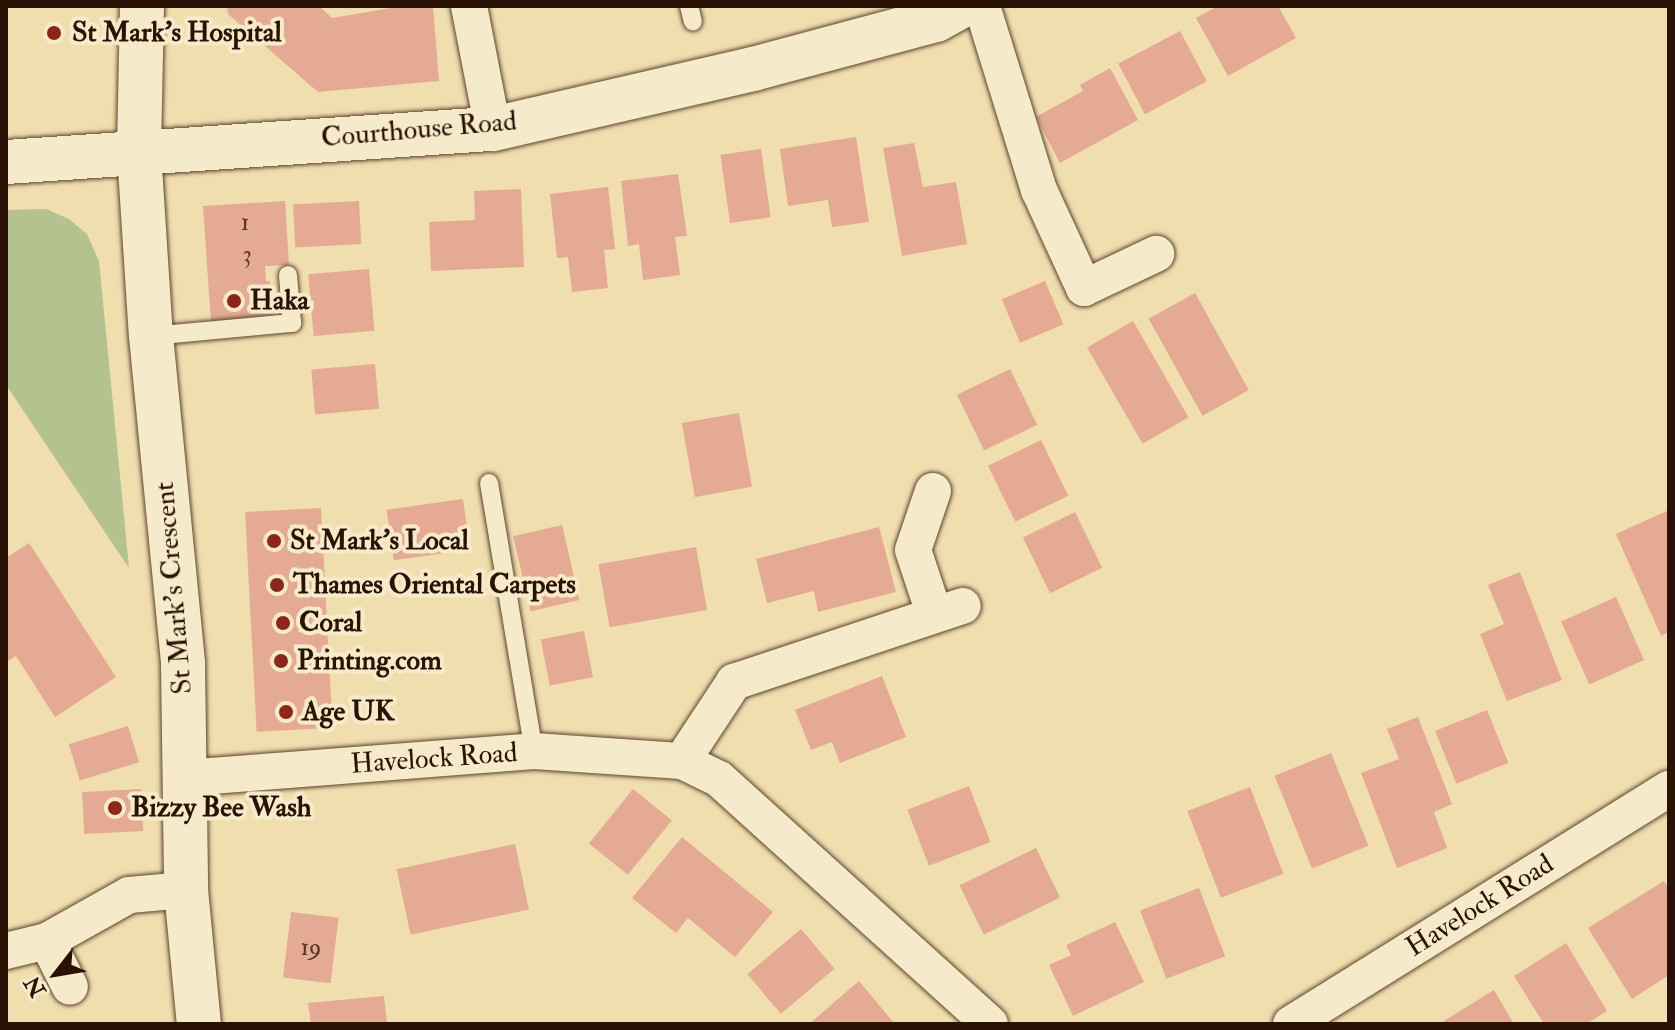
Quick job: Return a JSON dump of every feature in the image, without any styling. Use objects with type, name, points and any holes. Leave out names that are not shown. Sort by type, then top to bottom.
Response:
[{"type":"street","name":"St Mark's Crescent","points":[[142,6],[139,152],[151,336],[183,664],[186,890],[199,1024]]},
{"type":"street","points":[[469,6],[493,129]]},
{"type":"street","name":"Courthouse Road","points":[[6,162],[493,129],[753,69],[936,20],[961,6]]},
{"type":"street","points":[[982,6],[1039,190],[1084,288],[1156,254]]},
{"type":"street","points":[[682,761],[734,682],[948,609],[913,550],[933,491]]},
{"type":"street","name":"Havelock Road","points":[[185,778],[534,751],[682,761],[719,779],[990,1024]]},
{"type":"street","name":"Havelock Road","points":[[1291,1024],[1669,789]]},
{"type":"street","points":[[6,951],[47,941],[129,895],[186,890]]},
{"type":"street","points":[[47,941],[70,987]]},
{"type":"lane","points":[[151,336],[292,323],[288,275]]},
{"type":"lane","points":[[489,483],[534,751]]},
{"type":"green space","points":[[46,209],[69,219],[87,234],[99,261],[129,568],[6,385],[6,210]]},
{"type":"building","points":[[227,6],[319,6],[332,18],[403,6],[433,6],[439,81],[318,92],[228,14]]},
{"type":"building","points":[[1218,6],[1278,6],[1296,38],[1228,76],[1196,18]]},
{"type":"building","points":[[1180,31],[1207,81],[1145,114],[1118,64]]},
{"type":"building","points":[[1110,68],[1138,120],[1060,163],[1036,117],[1083,91],[1080,85]]},
{"type":"building","points":[[856,137],[869,222],[832,227],[828,200],[788,206],[780,149]]},
{"type":"building","points":[[914,143],[923,187],[956,182],[967,244],[902,256],[883,148]]},
{"type":"building","points":[[761,149],[771,217],[730,223],[720,155]]},
{"type":"building","points":[[678,174],[687,236],[675,237],[680,275],[643,280],[639,244],[628,246],[621,181]]},
{"type":"building","points":[[608,187],[615,249],[604,250],[608,288],[572,292],[568,257],[557,258],[550,194]]},
{"type":"building","points":[[521,189],[524,267],[431,271],[429,222],[475,220],[474,191]]},
{"type":"building","points":[[285,201],[289,265],[265,266],[266,281],[270,281],[272,319],[211,322],[203,206]]},
{"type":"building","points":[[359,201],[361,244],[295,247],[293,204]]},
{"type":"building","points":[[369,269],[374,331],[314,336],[308,274]]},
{"type":"building","points":[[1045,281],[1063,324],[1020,343],[1002,299]]},
{"type":"building","points":[[1195,293],[1249,390],[1202,416],[1149,319]]},
{"type":"building","points":[[1133,321],[1188,417],[1143,444],[1087,348]]},
{"type":"building","points":[[375,364],[379,409],[315,414],[311,370]]},
{"type":"building","points":[[1010,369],[1037,425],[984,451],[957,395]]},
{"type":"building","points":[[739,413],[752,487],[695,497],[682,423]]},
{"type":"building","points":[[1041,440],[1068,496],[1015,522],[988,466]]},
{"type":"building","points":[[463,499],[470,550],[394,560],[387,510]]},
{"type":"building","points":[[321,508],[333,728],[257,732],[245,512]]},
{"type":"building","points":[[1669,510],[1669,632],[1661,636],[1616,534]]},
{"type":"building","points":[[1075,512],[1102,568],[1050,593],[1023,537]]},
{"type":"building","points":[[562,525],[579,600],[531,611],[513,536]]},
{"type":"building","points":[[879,527],[896,592],[818,612],[814,591],[767,603],[756,559]]},
{"type":"building","points":[[29,543],[116,677],[55,717],[16,656],[6,662],[6,558]]},
{"type":"building","points":[[696,547],[707,610],[610,627],[599,564]]},
{"type":"building","points":[[1520,572],[1562,680],[1507,701],[1480,634],[1504,624],[1488,585]]},
{"type":"building","points":[[1616,597],[1644,660],[1589,684],[1561,621]]},
{"type":"building","points":[[584,631],[593,677],[550,686],[541,639]]},
{"type":"building","points":[[882,676],[906,737],[840,763],[832,742],[811,750],[795,710]]},
{"type":"building","points":[[1487,710],[1508,763],[1456,784],[1435,731]]},
{"type":"building","points":[[1418,717],[1452,804],[1434,812],[1447,848],[1397,868],[1361,773],[1399,759],[1387,729]]},
{"type":"building","points":[[128,726],[139,762],[80,780],[69,744]]},
{"type":"building","points":[[1331,753],[1368,846],[1312,869],[1274,776]]},
{"type":"building","points":[[969,786],[991,842],[929,866],[907,810]]},
{"type":"building","points":[[1250,787],[1283,874],[1221,898],[1187,811]]},
{"type":"building","points":[[141,789],[143,831],[84,834],[82,792]]},
{"type":"building","points":[[633,789],[672,820],[628,875],[589,843]]},
{"type":"building","points":[[682,837],[773,912],[735,957],[688,918],[676,933],[632,898]]},
{"type":"building","points":[[515,844],[529,910],[411,935],[397,869]]},
{"type":"building","points":[[1036,848],[1060,897],[984,935],[960,885]]},
{"type":"building","points":[[1664,881],[1669,889],[1669,975],[1632,999],[1588,928]]},
{"type":"building","points":[[1199,888],[1225,956],[1166,979],[1140,911]]},
{"type":"building","points":[[291,912],[339,918],[331,983],[283,978]]},
{"type":"building","points":[[1115,922],[1144,982],[1073,1016],[1049,965],[1071,955],[1066,945]]},
{"type":"building","points":[[801,929],[834,969],[781,1014],[747,974]]},
{"type":"building","points":[[1566,943],[1607,1011],[1586,1024],[1544,1024],[1514,976]]},
{"type":"building","points":[[859,981],[894,1023],[809,1024]]},
{"type":"building","points":[[1494,990],[1514,1024],[1439,1024]]},
{"type":"building","points":[[384,996],[387,1024],[311,1024],[308,1003]]},
{"type":"place","name":"St Mark's Hospital","points":[[54,33]]},
{"type":"place","name":"Haka","points":[[234,301]]},
{"type":"place","name":"St Mark's Local","points":[[274,541]]},
{"type":"place","name":"Thames Oriental Carpets","points":[[277,585]]},
{"type":"place","name":"Coral","points":[[283,623]]},
{"type":"place","name":"Printing.com","points":[[281,661]]},
{"type":"place","name":"Age UK","points":[[286,712]]},
{"type":"place","name":"Bizzy Bee Wash","points":[[115,808]]}]
